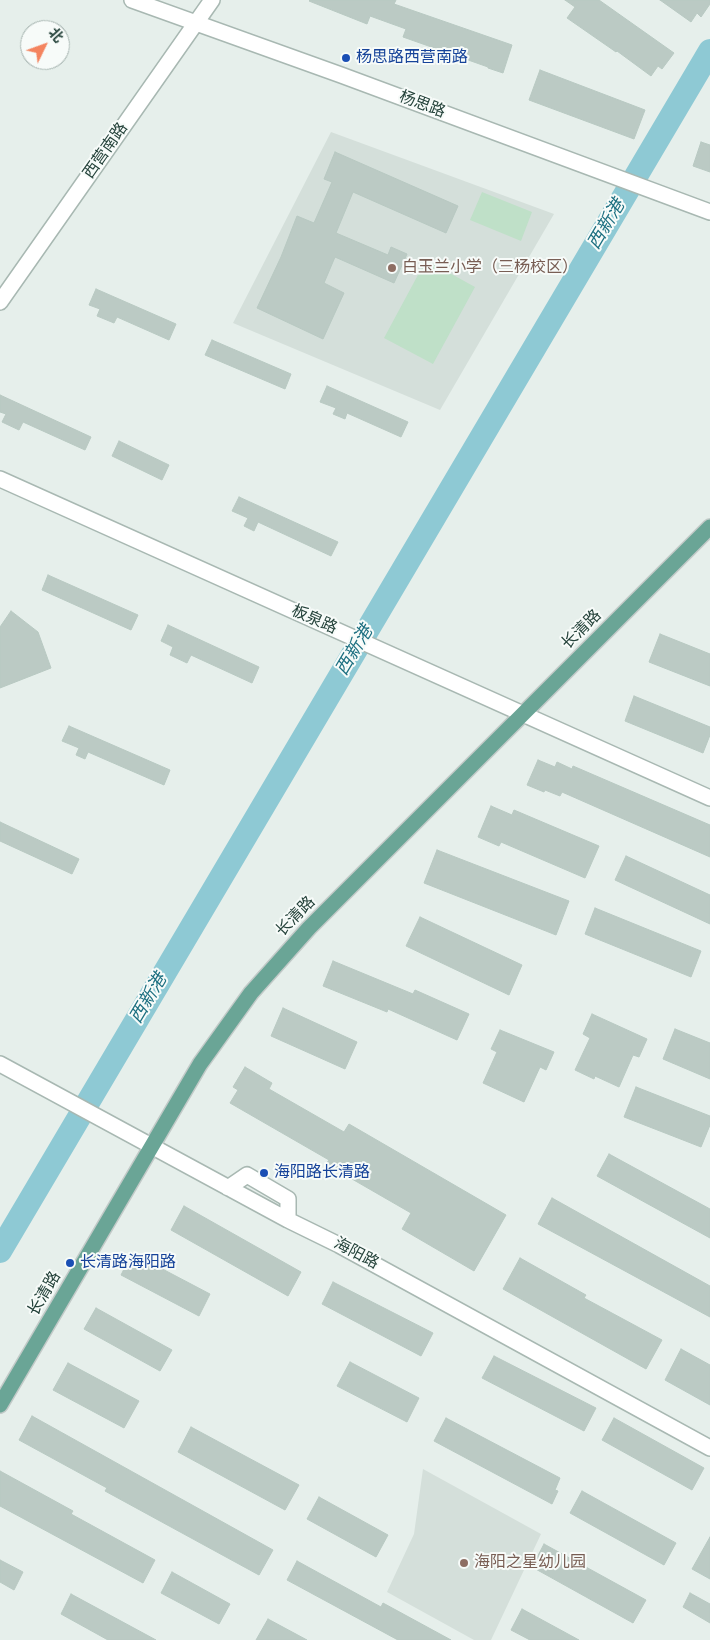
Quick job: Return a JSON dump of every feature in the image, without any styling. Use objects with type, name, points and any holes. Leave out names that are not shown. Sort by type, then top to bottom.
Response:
[{"type":"main road","name":"长清路","points":[[0,1405],[214,1042],[251,993],[310,928],[710,527]]},
{"type":"street","name":"杨思路","points":[[132,0],[341,74],[710,212]]},
{"type":"street","name":"西营南路","points":[[0,302],[212,0]]},
{"type":"street","name":"板泉路","points":[[0,479],[710,798]]},
{"type":"street","name":"海阳路","points":[[0,1064],[228,1188],[339,1245],[710,1448]]},
{"type":"shaded area","name":"白玉兰小学（三杨校区）","points":[[331,132],[554,214],[440,410],[233,323]]},
{"type":"shaded area","name":"海阳之星幼儿园","points":[[423,1469],[541,1534],[491,1640],[474,1640],[387,1592],[414,1534]]},
{"type":"green space","points":[[482,192],[532,212],[521,241],[470,220]]},
{"type":"green space","points":[[426,260],[475,287],[433,364],[384,338]]},
{"type":"building","points":[[310,0],[396,0],[394,4],[512,45],[503,73],[403,37],[406,29],[370,16],[367,24]]},
{"type":"building","points":[[565,0],[599,0],[674,53],[662,69],[658,66],[651,76],[567,18],[575,7]]},
{"type":"building","points":[[660,0],[710,0],[710,4],[701,17],[697,13],[691,22]]},
{"type":"building","points":[[540,70],[645,110],[634,139],[529,100]]},
{"type":"building","points":[[701,142],[710,145],[710,172],[693,166]]},
{"type":"building","points":[[335,152],[458,206],[446,233],[353,192],[336,233],[388,255],[391,247],[407,254],[394,283],[335,257],[324,283],[344,293],[323,339],[257,308],[281,257],[297,216],[314,223],[332,182],[324,179]]},
{"type":"building","points":[[96,289],[176,324],[169,340],[117,317],[114,323],[97,316],[100,309],[89,305]]},
{"type":"building","points":[[212,340],[291,374],[285,389],[205,355]]},
{"type":"building","points":[[327,386],[408,422],[401,437],[347,413],[345,419],[333,414],[336,408],[320,402]]},
{"type":"building","points":[[0,395],[91,437],[85,450],[23,422],[19,430],[2,422],[6,414],[0,412]]},
{"type":"building","points":[[119,441],[169,465],[162,480],[112,456]]},
{"type":"building","points":[[239,497],[338,542],[331,556],[258,522],[254,531],[244,526],[248,518],[232,511]]},
{"type":"building","points":[[48,575],[138,615],[131,630],[42,590]]},
{"type":"building","points":[[11,611],[38,632],[51,668],[0,688],[0,627]]},
{"type":"building","points":[[168,625],[259,667],[252,683],[191,655],[187,663],[170,655],[173,647],[161,641]]},
{"type":"building","points":[[660,634],[710,654],[710,686],[649,662]]},
{"type":"building","points":[[634,696],[710,727],[710,735],[703,753],[625,721]]},
{"type":"building","points":[[69,726],[170,770],[164,785],[88,752],[85,759],[76,755],[79,748],[62,741]]},
{"type":"building","points":[[538,760],[555,767],[557,762],[572,769],[573,766],[710,825],[710,857],[562,792],[560,796],[527,785]]},
{"type":"building","points":[[491,806],[512,815],[514,810],[599,846],[585,878],[501,842],[499,846],[478,837]]},
{"type":"building","points":[[0,822],[79,859],[72,874],[0,841]]},
{"type":"building","points":[[437,850],[569,901],[556,935],[424,883]]},
{"type":"building","points":[[626,856],[710,895],[710,924],[615,880]]},
{"type":"building","points":[[595,908],[701,951],[691,977],[585,934]]},
{"type":"building","points":[[420,917],[522,965],[509,995],[406,946]]},
{"type":"building","points":[[333,961],[413,994],[415,990],[469,1014],[457,1040],[388,1009],[387,1012],[323,986]]},
{"type":"building","points":[[283,1008],[357,1042],[345,1069],[271,1036]]},
{"type":"building","points":[[592,1014],[647,1039],[639,1057],[633,1055],[619,1087],[595,1076],[594,1079],[575,1070],[590,1038],[583,1034]]},
{"type":"building","points":[[675,1029],[710,1043],[710,1079],[663,1059]]},
{"type":"building","points":[[500,1030],[554,1052],[546,1070],[540,1067],[524,1102],[483,1083],[497,1052],[491,1049]]},
{"type":"building","points":[[245,1067],[272,1083],[269,1089],[344,1132],[349,1124],[506,1215],[474,1271],[402,1229],[411,1213],[326,1164],[329,1160],[230,1103],[238,1090],[233,1087]]},
{"type":"building","points":[[636,1087],[710,1116],[710,1125],[701,1147],[624,1117]]},
{"type":"building","points":[[609,1154],[710,1209],[710,1238],[597,1176]]},
{"type":"building","points":[[552,1198],[710,1286],[710,1317],[538,1224]]},
{"type":"building","points":[[184,1206],[301,1272],[288,1296],[171,1230]]},
{"type":"building","points":[[132,1253],[210,1294],[199,1316],[121,1275]]},
{"type":"building","points":[[520,1258],[586,1295],[584,1298],[662,1340],[646,1369],[503,1289]]},
{"type":"building","points":[[333,1282],[433,1333],[421,1356],[322,1304]]},
{"type":"building","points":[[96,1308],[172,1350],[160,1371],[84,1329]]},
{"type":"building","points":[[681,1349],[710,1365],[710,1405],[665,1380]]},
{"type":"building","points":[[494,1356],[596,1408],[584,1431],[482,1378]]},
{"type":"building","points":[[350,1362],[419,1398],[407,1422],[337,1386]]},
{"type":"building","points":[[68,1363],[139,1401],[124,1428],[53,1390]]},
{"type":"building","points":[[32,1416],[273,1550],[259,1575],[105,1491],[107,1488],[19,1440]]},
{"type":"building","points":[[446,1418],[560,1478],[555,1490],[558,1491],[552,1504],[434,1441]]},
{"type":"building","points":[[614,1418],[704,1468],[692,1490],[602,1440]]},
{"type":"building","points":[[191,1427],[299,1485],[285,1510],[178,1452]]},
{"type":"building","points":[[0,1471],[73,1511],[71,1514],[155,1560],[143,1583],[0,1506]]},
{"type":"building","points":[[582,1491],[676,1543],[664,1565],[570,1513]]},
{"type":"building","points":[[319,1497],[388,1535],[376,1557],[307,1519]]},
{"type":"building","points":[[710,1537],[710,1579],[692,1569]]},
{"type":"building","points":[[544,1544],[646,1600],[633,1623],[532,1567]]},
{"type":"building","points":[[0,1560],[23,1572],[14,1590],[0,1582]]},
{"type":"building","points":[[297,1561],[381,1607],[383,1603],[451,1640],[398,1640],[287,1580]]},
{"type":"building","points":[[172,1572],[230,1604],[219,1624],[161,1593]]},
{"type":"building","points":[[690,1593],[710,1604],[710,1623],[683,1607]]},
{"type":"building","points":[[71,1594],[156,1640],[108,1640],[61,1614]]},
{"type":"building","points":[[522,1609],[579,1640],[530,1640],[511,1630]]},
{"type":"building","points":[[268,1619],[307,1640],[256,1640]]},
{"type":"waterway","name":"西新港","points":[[0,1251],[710,51]]},
{"type":"place","name":"杨思路西营南路","points":[[346,58]]},
{"type":"place","name":"白玉兰小学（三杨校区）","points":[[392,268]]},
{"type":"place","name":"海阳路长清路","points":[[264,1173]]},
{"type":"place","name":"长清路海阳路","points":[[70,1263]]},
{"type":"place","name":"海阳之星幼儿园","points":[[464,1563]]}]
